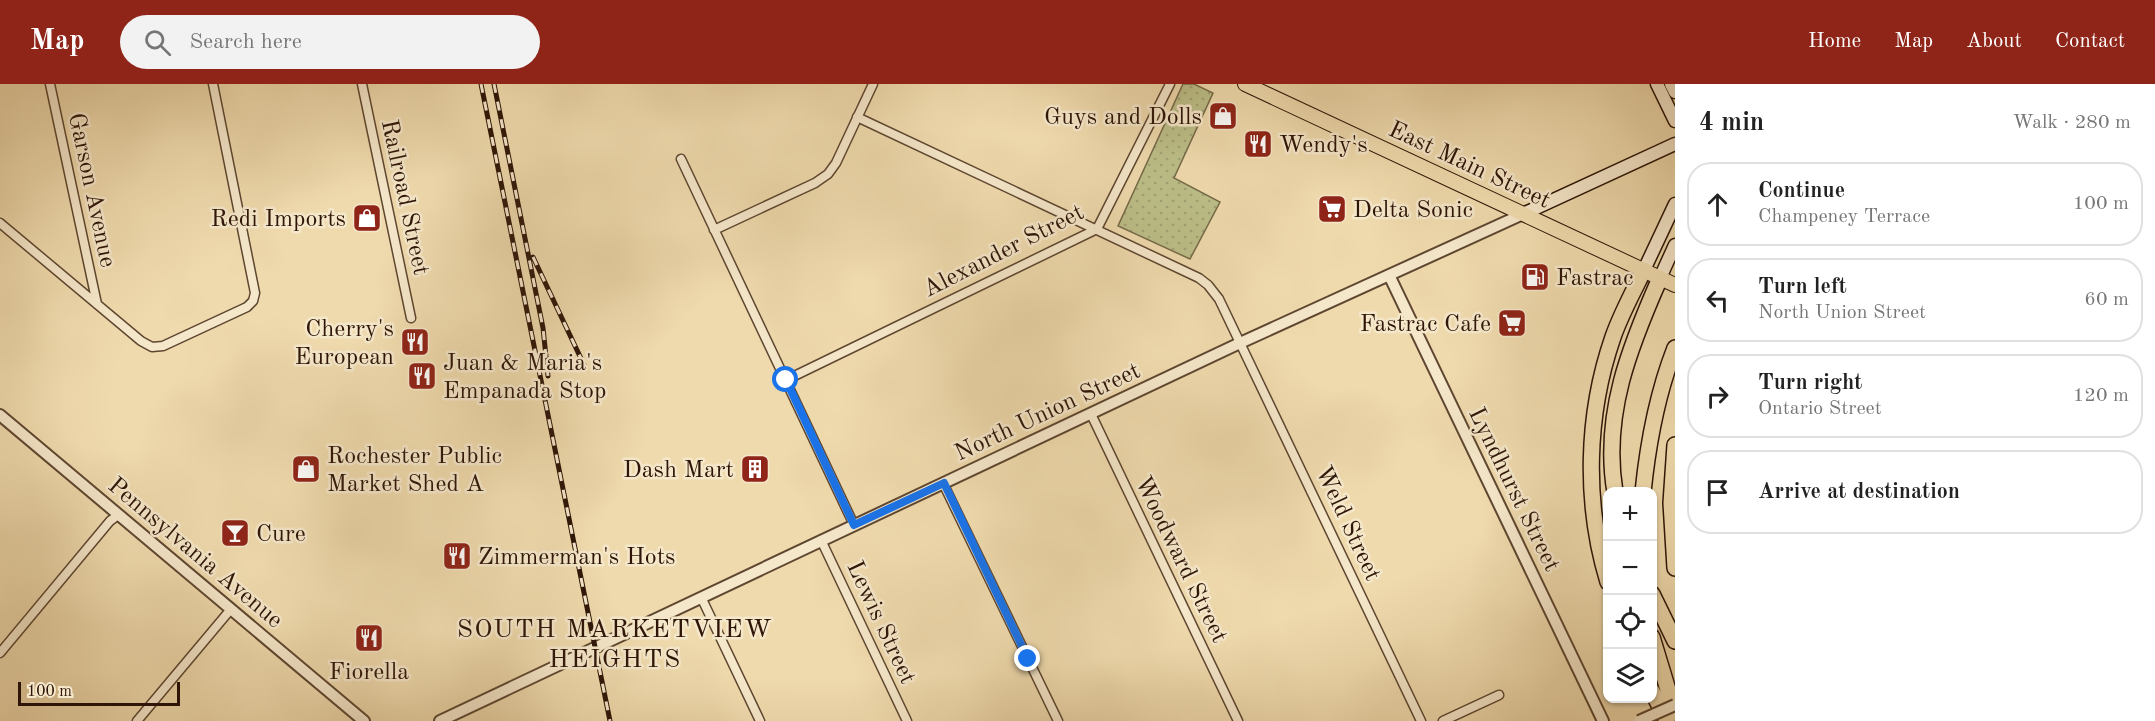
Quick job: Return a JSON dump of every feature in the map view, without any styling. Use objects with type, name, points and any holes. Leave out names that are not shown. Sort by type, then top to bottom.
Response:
[{"type":"highway","points":[[1603,562],[1592,501],[1591,467],[1594,427],[1609,351],[1620,320],[1644,270]]},
{"type":"highway","points":[[1614,487],[1612,442],[1617,393],[1633,342],[1660,278]]},
{"type":"highway","points":[[1644,487],[1652,429],[1675,348]]},
{"type":"highway","points":[[1675,445],[1671,482],[1671,521],[1675,568]]},
{"type":"highway","points":[[1653,595],[1672,635]]},
{"type":"highway","points":[[1656,649],[1675,713]]},
{"type":"highway","points":[[1657,700],[1667,721]]},
{"type":"main road","name":"East Main Street","points":[[1245,84],[1675,285]]},
{"type":"main road","points":[[1657,84],[1675,121]]},
{"type":"main road","points":[[1671,84],[1675,92]]},
{"type":"main road","name":"North Union Street","points":[[1523,214],[1675,144]]},
{"type":"main road","points":[[1644,270],[1675,204]]},
{"type":"main road","points":[[1660,278],[1675,244]]},
{"type":"street","name":"Garson Avenue","points":[[50,84],[97,305]]},
{"type":"street","points":[[0,223],[141,341],[156,347],[163,346],[247,307],[255,298],[213,84]]},
{"type":"street","name":"Railroad Street","points":[[362,84],[411,318]]},
{"type":"street","points":[[714,230],[815,183],[828,174],[836,163],[873,84]]},
{"type":"street","name":"Alexander Street","points":[[786,380],[1097,229],[1170,84]]},
{"type":"street","name":"Weld Street","points":[[857,117],[1097,229],[1199,278],[1208,285],[1219,299],[1421,721]]},
{"type":"street","points":[[681,159],[854,525]]},
{"type":"street","name":"North Union Street","points":[[442,721],[1240,343],[1523,214]]},
{"type":"street","name":"Lyndhurst Street","points":[[1389,275],[1603,721]]},
{"type":"street","name":"Woodward Street","points":[[1091,414],[1238,721]]},
{"type":"street","name":"Pennsylvania Avenue","points":[[1,418],[364,721]]},
{"type":"street","points":[[944,483],[1058,721]]},
{"type":"street","points":[[0,653],[110,521],[118,515]]},
{"type":"street","name":"Lewis Street","points":[[821,540],[907,721]]},
{"type":"street","points":[[702,599],[760,721]]},
{"type":"street","points":[[137,721],[231,609]]},
{"type":"street","points":[[1443,721],[1499,695]]},
{"type":"street","points":[[1639,721],[1675,705]]},
{"type":"green space","points":[[1183,84],[1194,84],[1213,93],[1174,178],[1220,202],[1190,259],[1118,226]]},
{"type":"railway","points":[[481,84],[610,721]]},
{"type":"railway","points":[[494,84],[543,328],[548,376]]},
{"type":"railway","points":[[533,257],[585,367]]},
{"type":"place","name":"Guys and Dolls","points":[[1223,116]]},
{"type":"place","name":"Wendy's","points":[[1258,144]]},
{"type":"place","name":"Delta Sonic","points":[[1332,209]]},
{"type":"place","name":"Redi Imports","points":[[367,218]]},
{"type":"place","name":"Fastrac","points":[[1535,277]]},
{"type":"place","name":"Fastrac Cafe","points":[[1512,323]]},
{"type":"place","name":"Cherry's European","points":[[415,342]]},
{"type":"place","name":"Juan & Maria's Empanada Stop","points":[[422,376]]},
{"type":"place","name":"Rochester Public Market Shed A","points":[[306,469]]},
{"type":"place","name":"Dash Mart","points":[[755,469]]},
{"type":"place","name":"Cure","points":[[235,533]]},
{"type":"place","name":"Zimmerman's Hots","points":[[457,556]]},
{"type":"place","name":"Fiorella","points":[[369,638]]},
{"type":"district","name":"SOUTH MARKETVIEW HEIGHTS","points":[[615,643]]},
{"type":"route","points":[[786,380],[854,525],[944,483],[1028,659]]}]
